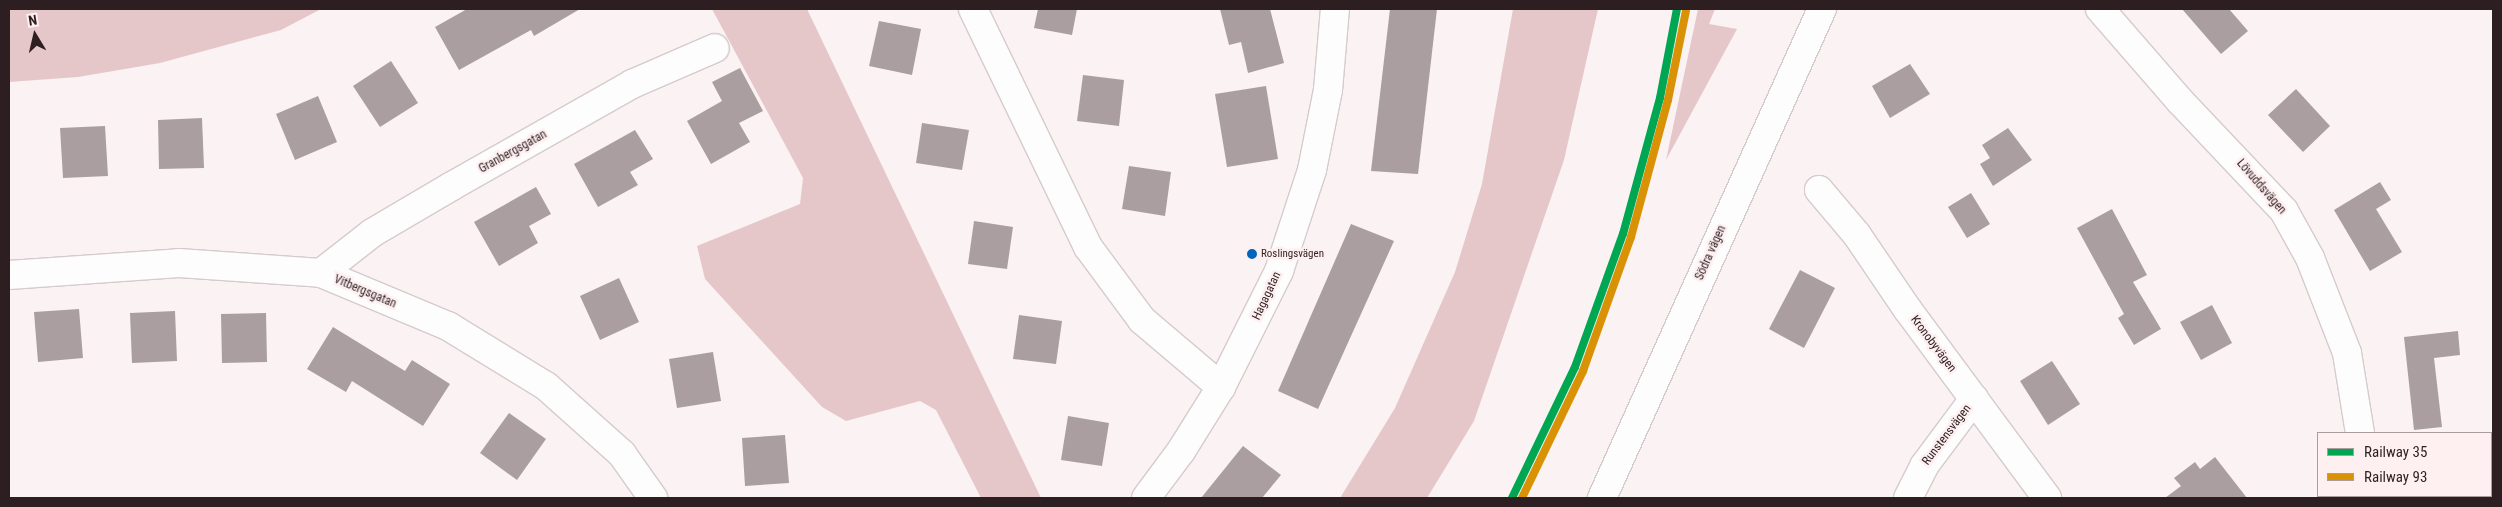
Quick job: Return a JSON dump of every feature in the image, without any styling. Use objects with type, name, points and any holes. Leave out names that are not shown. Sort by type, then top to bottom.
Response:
[{"type":"main road","points":[[973,9],[1088,247],[1142,320],[1221,388]]},
{"type":"main road","name":"Hagagatan","points":[[1146,498],[1181,451],[1221,388],[1279,271],[1312,170],[1328,90],[1335,9]]},
{"type":"main road","name":"Södra vägen","points":[[1602,498],[1822,9]]},
{"type":"main road","name":"Lövuddsvägen","points":[[2100,9],[2180,101],[2284,211],[2310,258],[2348,353],[2360,432]]},
{"type":"main road","name":"Granbergsgatan","points":[[321,273],[372,233],[452,186],[632,84],[715,48]]},
{"type":"main road","name":"Kronobyvägen","points":[[1819,190],[1857,235],[1908,310],[2047,498]]},
{"type":"main road","name":"Vitbergsgatan","points":[[9,275],[179,263],[321,273],[448,326],[546,386],[622,454],[653,498]]},
{"type":"main road","name":"Runstensvägen","points":[[1908,498],[1924,466],[1974,399]]},
{"type":"shaded area","points":[[9,9],[321,9],[281,30],[160,63],[78,77],[9,82]]},
{"type":"shaded area","points":[[712,9],[807,9],[1041,498],[981,498],[936,410],[920,401],[846,421],[822,407],[705,279],[697,246],[800,204],[803,178]]},
{"type":"shaded area","points":[[1513,9],[1598,9],[1564,160],[1474,421],[1427,498],[1340,498],[1395,408],[1455,272],[1482,184]]},
{"type":"shaded area","points":[[1698,9],[1715,9],[1709,24],[1737,29],[1666,160]]},
{"type":"building","points":[[467,9],[580,9],[534,36],[531,30],[459,70],[435,27]]},
{"type":"building","points":[[1038,9],[1077,9],[1072,35],[1034,28]]},
{"type":"building","points":[[1220,9],[1270,9],[1284,63],[1248,73],[1241,42],[1229,45]]},
{"type":"building","points":[[1390,9],[1437,9],[1418,174],[1371,171]]},
{"type":"building","points":[[2182,9],[2229,9],[2248,31],[2221,54]]},
{"type":"building","points":[[879,21],[921,29],[912,75],[869,66]]},
{"type":"building","points":[[391,61],[418,103],[380,127],[353,86]]},
{"type":"building","points":[[1910,64],[1930,94],[1890,118],[1872,86]]},
{"type":"building","points":[[740,68],[763,111],[739,123],[750,142],[711,164],[687,121],[722,101],[712,82]]},
{"type":"building","points":[[1083,75],[1124,80],[1119,126],[1077,121]]},
{"type":"building","points":[[1266,86],[1278,159],[1227,167],[1215,94]]},
{"type":"building","points":[[2296,89],[2330,126],[2303,152],[2268,115]]},
{"type":"building","points":[[318,96],[337,142],[295,160],[276,114]]},
{"type":"building","points":[[202,118],[204,168],[159,169],[158,120]]},
{"type":"building","points":[[922,123],[969,130],[962,170],[916,163]]},
{"type":"building","points":[[105,126],[108,176],[63,178],[60,128]]},
{"type":"building","points":[[2008,128],[2032,160],[1993,186],[1980,164],[1990,158],[1982,145]]},
{"type":"building","points":[[635,130],[653,159],[630,172],[638,185],[598,207],[574,164]]},
{"type":"building","points":[[1129,166],[1171,172],[1165,216],[1122,209]]},
{"type":"building","points":[[2380,182],[2391,200],[2376,209],[2402,252],[2370,271],[2334,210]]},
{"type":"building","points":[[536,187],[551,214],[529,226],[538,243],[499,266],[474,222]]},
{"type":"building","points":[[1971,193],[1990,224],[1967,238],[1948,207]]},
{"type":"building","points":[[2112,209],[2147,275],[2133,282],[2161,329],[2134,345],[2118,318],[2124,314],[2077,228]]},
{"type":"building","points":[[974,221],[1013,227],[1007,269],[968,264]]},
{"type":"building","points":[[1351,224],[1394,241],[1318,409],[1278,391]]},
{"type":"building","points":[[1800,270],[1835,288],[1804,348],[1769,329]]},
{"type":"building","points":[[619,278],[639,322],[600,340],[580,296]]},
{"type":"building","points":[[2212,305],[2232,343],[2201,360],[2180,322]]},
{"type":"building","points":[[79,309],[83,358],[38,362],[34,312]]},
{"type":"building","points":[[175,311],[177,361],[132,363],[130,313]]},
{"type":"building","points":[[266,313],[267,362],[222,363],[221,314]]},
{"type":"building","points":[[1019,315],[1062,321],[1056,364],[1013,359]]},
{"type":"building","points":[[333,327],[405,371],[412,360],[450,384],[423,426],[352,381],[346,392],[307,369]]},
{"type":"building","points":[[2458,331],[2460,355],[2434,358],[2442,427],[2414,430],[2404,337]]},
{"type":"building","points":[[713,352],[721,401],[677,408],[669,359]]},
{"type":"building","points":[[2052,361],[2080,404],[2048,425],[2020,381]]},
{"type":"building","points":[[509,413],[546,439],[517,480],[480,453]]},
{"type":"building","points":[[1068,416],[1109,423],[1102,466],[1061,460]]},
{"type":"building","points":[[785,435],[789,483],[745,486],[742,438]]},
{"type":"building","points":[[1243,446],[1281,475],[1262,498],[1201,498]]},
{"type":"building","points":[[2215,457],[2247,498],[2165,498],[2181,486],[2174,478],[2195,462],[2200,469]]},
{"type":"rail line","name":"35","points":[[1512,498],[1575,367],[1623,234],[1660,98],[1677,9]]},
{"type":"rail line","name":"93","points":[[1522,498],[1583,371],[1631,237],[1668,100],[1686,11]]},
{"type":"place","name":"Roslingsvägen","points":[[1252,254]]}]
